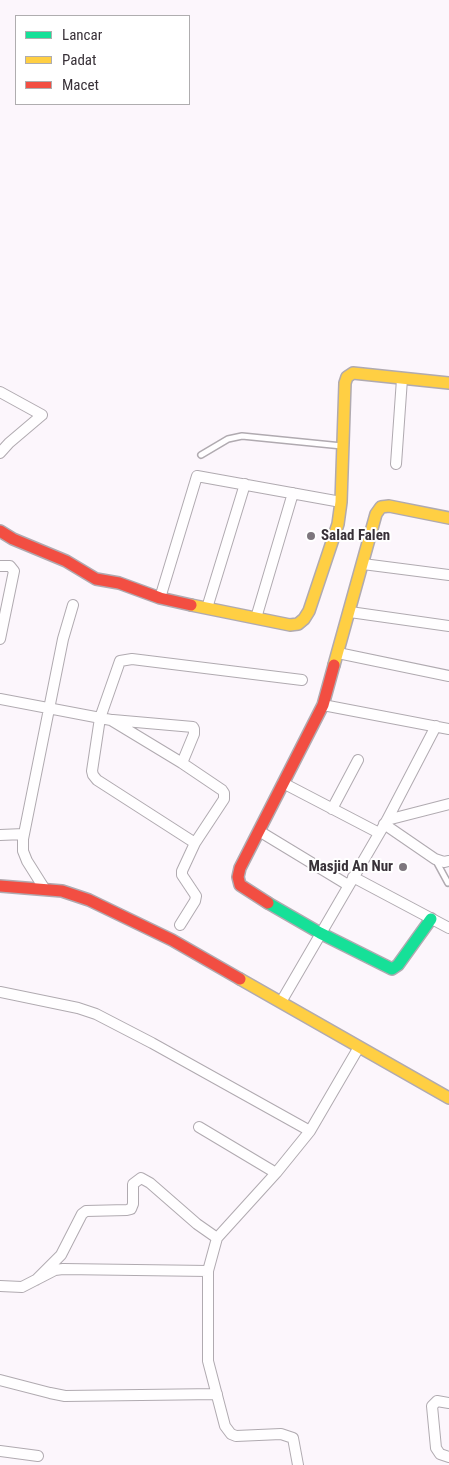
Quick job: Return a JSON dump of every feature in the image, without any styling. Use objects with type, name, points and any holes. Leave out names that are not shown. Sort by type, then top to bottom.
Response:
[{"type":"street","points":[[0,532],[66,561],[96,579],[119,583],[160,598],[290,625],[298,624],[309,611],[338,524],[341,502],[345,383],[347,377],[353,373],[449,383]]},
{"type":"street","points":[[396,464],[402,379]]},
{"type":"street","points":[[0,392],[42,415],[4,440],[0,453]]},
{"type":"street","points":[[160,598],[197,476],[341,502]]},
{"type":"street","points":[[207,608],[245,484]]},
{"type":"street","points":[[256,618],[293,493]]},
{"type":"street","points":[[431,918],[398,965],[392,969],[320,933],[246,890],[240,885],[238,877],[240,868],[324,705],[376,514],[381,507],[389,506],[449,518]]},
{"type":"street","points":[[363,564],[449,575]]},
{"type":"street","points":[[0,566],[10,566],[14,571],[0,633]]},
{"type":"street","points":[[44,888],[27,861],[24,851],[24,834],[63,639],[73,605]]},
{"type":"street","points":[[350,612],[449,626]]},
{"type":"street","points":[[338,653],[449,676]]},
{"type":"street","points":[[195,843],[93,776],[92,771],[100,718],[120,661],[125,660],[302,680]]},
{"type":"street","points":[[0,699],[111,720],[193,727],[194,734],[182,763]]},
{"type":"street","points":[[324,705],[449,729]]},
{"type":"street","points":[[111,720],[182,763],[222,790],[224,794],[224,799],[195,843],[182,871],[184,879],[194,892],[195,901],[180,925]]},
{"type":"street","points":[[281,1002],[383,826],[436,726]]},
{"type":"street","points":[[332,809],[358,760]]},
{"type":"street","points":[[283,783],[332,809],[383,826],[435,859],[444,862],[449,861]]},
{"type":"street","points":[[383,826],[449,804]]},
{"type":"street","points":[[259,832],[351,881],[449,928]]},
{"type":"street","points":[[0,835],[24,834]]},
{"type":"street","points":[[0,886],[44,888],[62,891],[89,900],[172,940],[449,1098]]},
{"type":"street","points":[[0,992],[78,1008],[96,1014],[310,1131]]},
{"type":"street","points":[[298,1465],[296,1444],[289,1435],[236,1436],[231,1434],[225,1426],[208,1361],[208,1271],[217,1238],[276,1173],[310,1131],[359,1047]]},
{"type":"street","points":[[200,1127],[276,1173]]},
{"type":"street","points":[[36,1280],[61,1255],[82,1214],[86,1211],[131,1209],[133,1204],[133,1184],[141,1178],[150,1183],[197,1224],[217,1238]]},
{"type":"street","points":[[0,1286],[22,1287],[55,1270],[63,1269],[208,1271]]},
{"type":"street","points":[[0,1380],[65,1396],[217,1394]]},
{"type":"street","points":[[449,1403],[438,1402],[432,1406],[436,1448],[440,1454],[449,1457]]},
{"type":"street","points":[[0,1451],[38,1456]]},
{"type":"lane","points":[[201,455],[228,439],[242,436],[343,446]]},
{"type":"lane","points":[[435,859],[448,883]]},
{"type":"traffic: fast","points":[[268,903],[320,933],[392,969],[398,965],[431,919]]},
{"type":"traffic: slow","points":[[191,605],[290,625],[298,624],[304,619],[309,611],[338,524],[341,502],[345,383],[347,377],[353,373],[449,383]]},
{"type":"traffic: slow","points":[[334,665],[376,514],[381,507],[389,506],[449,518]]},
{"type":"traffic: slow","points":[[240,979],[449,1098]]},
{"type":"traffic: jam","points":[[0,531],[13,539],[66,561],[96,579],[119,583],[160,598],[191,605]]},
{"type":"traffic: jam","points":[[268,903],[240,885],[238,877],[240,868],[323,705],[334,665]]},
{"type":"traffic: jam","points":[[0,886],[62,891],[89,900],[172,940],[240,979]]},
{"type":"place","name":"Salad Falen","points":[[311,536]]},
{"type":"place","name":"Masjid An Nur","points":[[403,867]]}]
